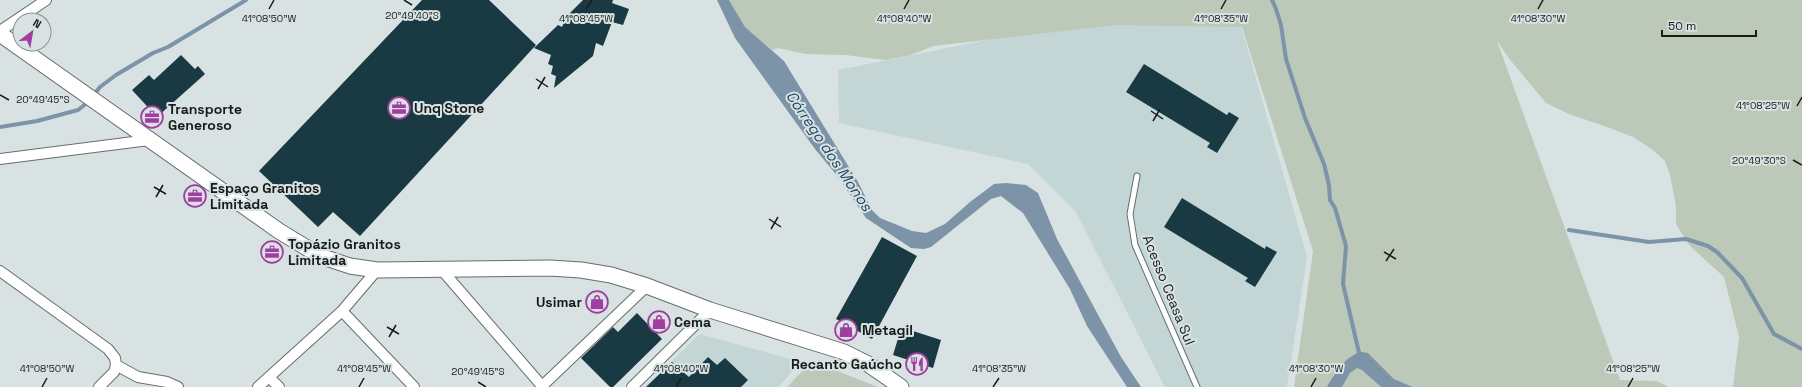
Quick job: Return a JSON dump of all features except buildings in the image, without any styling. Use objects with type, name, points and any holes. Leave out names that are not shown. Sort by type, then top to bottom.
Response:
[{"type":"main road","points":[[0,34],[279,231],[320,256],[350,266],[377,270],[550,268],[581,270],[611,275],[647,286],[710,310],[844,352],[868,364],[901,387]]},
{"type":"street","points":[[0,31],[46,0]]},
{"type":"street","points":[[0,159],[149,140]]},
{"type":"street","points":[[258,387],[342,311],[377,270]]},
{"type":"street","points":[[441,270],[541,387],[647,286]]},
{"type":"street","points":[[0,271],[108,349],[115,358],[116,365],[114,372],[99,387]]},
{"type":"street","points":[[632,387],[710,310]]},
{"type":"street","points":[[342,311],[414,387]]},
{"type":"street","points":[[116,365],[138,377],[167,382],[178,387]]},
{"type":"street","points":[[269,377],[279,387]]},
{"type":"lane","name":"Acesso Ceasa Sul","points":[[1137,176],[1130,214],[1135,245],[1197,387]]},
{"type":"shaded area","points":[[1237,12],[1307,257],[1287,387],[1165,387],[1076,212],[1028,164],[839,123],[838,70],[1117,14]]},
{"type":"shaded area","points":[[700,334],[801,362],[778,387],[645,387]]},
{"type":"green space","points":[[729,0],[1802,0],[1802,387],[1733,387],[1739,337],[1724,277],[1689,245],[1676,224],[1676,206],[1670,175],[1665,161],[1653,150],[1633,137],[1569,114],[1546,103],[1511,61],[1497,41],[1620,380],[1656,381],[1669,387],[1413,387],[1394,379],[1368,353],[1335,372],[1327,387],[1294,387],[1313,251],[1242,27],[1115,25],[933,46],[911,55],[885,60],[846,55],[806,54],[778,48],[772,50],[745,27]]},
{"type":"green space","points":[[812,361],[878,387],[787,387]]},
{"type":"green space","points":[[1356,368],[1362,370],[1381,387],[1342,387],[1350,373]]},
{"type":"water","name":"Córrego dos Monos","points":[[717,0],[729,0],[745,27],[784,61],[858,182],[872,210],[880,218],[912,231],[926,233],[945,224],[970,202],[994,184],[1006,183],[1026,185],[1038,193],[1057,239],[1121,357],[1141,387],[1127,387],[1087,326],[1070,289],[1023,213],[1001,196],[991,199],[931,247],[924,249],[911,248],[866,218],[839,178],[815,149],[735,38]]},
{"type":"water","points":[[1362,352],[1368,353],[1394,379],[1413,387],[1381,387],[1362,370],[1357,368],[1350,373],[1342,387],[1327,387],[1337,371],[1346,361]]},
{"type":"waterway","points":[[0,127],[37,121],[78,110],[88,102],[100,87],[116,75],[153,53],[168,47],[246,0]]},
{"type":"waterway","points":[[1272,0],[1281,25],[1286,59],[1305,118],[1324,164],[1329,185],[1330,200],[1335,208],[1346,246],[1343,284],[1360,357]]},
{"type":"waterway","points":[[1569,230],[1649,242],[1686,239],[1708,246],[1717,252],[1742,278],[1774,334],[1802,349]]},
{"type":"place","name":"Unq Stone","points":[[399,108]]},
{"type":"place","name":"Transporte Generoso","points":[[152,117]]},
{"type":"place","name":"Espaço Granitos Limitada","points":[[195,196]]},
{"type":"place","name":"Topázio Granitos Limitada","points":[[272,252]]},
{"type":"place","name":"Usimar","points":[[597,302]]},
{"type":"place","name":"Cema","points":[[659,322]]},
{"type":"place","name":"Metagil","points":[[846,330]]},
{"type":"place","name":"Recanto Gaúcho","points":[[917,364]]}]
